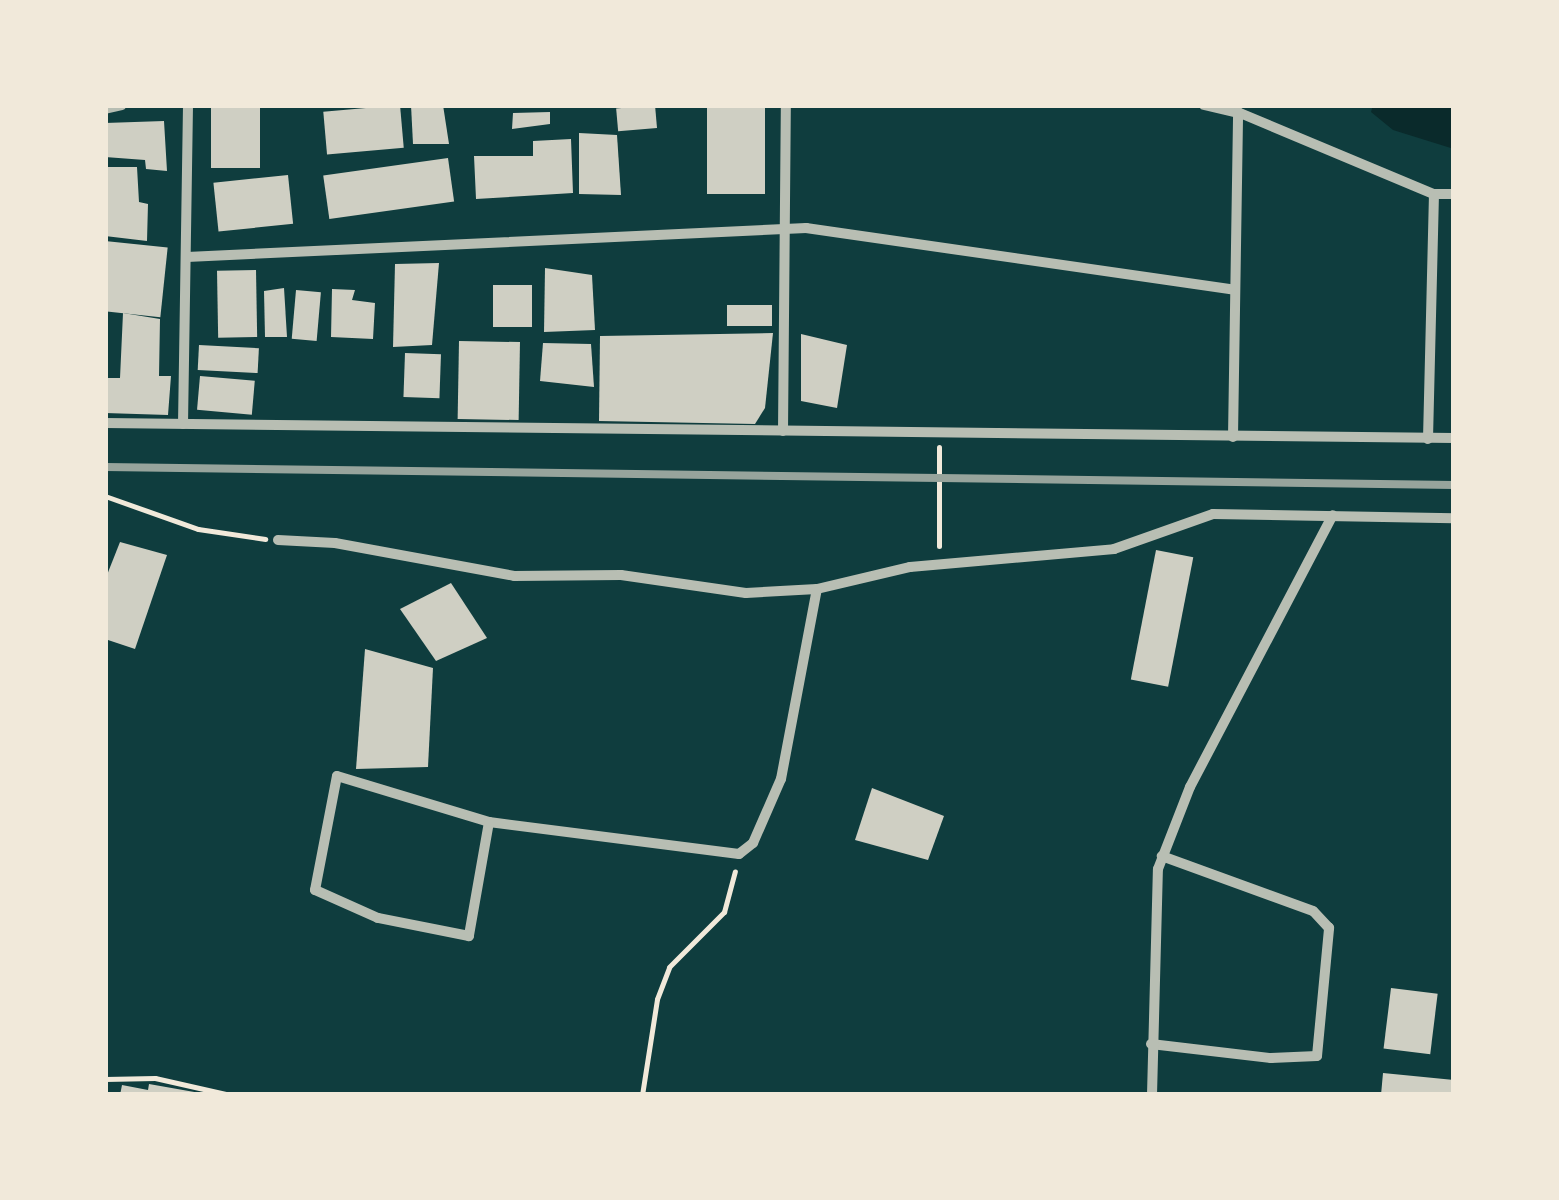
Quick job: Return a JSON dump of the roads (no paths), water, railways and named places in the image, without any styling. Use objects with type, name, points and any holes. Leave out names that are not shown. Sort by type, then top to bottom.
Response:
[{"type":"street","points":[[105,109],[122,105]]},
{"type":"street","points":[[183,424],[188,105]]},
{"type":"street","points":[[782,432],[786,105]]},
{"type":"street","points":[[1204,105],[1238,112],[1434,194],[1454,194]]},
{"type":"street","points":[[1233,437],[1238,112]]},
{"type":"street","points":[[1428,440],[1434,194]]},
{"type":"street","points":[[187,257],[785,228],[1235,290]]},
{"type":"street","points":[[105,422],[1454,438]]},
{"type":"street","points":[[278,540],[335,543],[514,576],[620,576],[746,593],[817,589],[938,564],[1114,550],[1212,514],[1454,518]]},
{"type":"street","points":[[1152,1095],[1153,926],[1162,856],[1190,787],[1333,514]]},
{"type":"street","points":[[489,822],[469,936],[378,918],[315,890],[337,776],[489,822],[740,854],[753,843],[782,779],[817,589]]},
{"type":"street","points":[[1151,1044],[1271,1058],[1316,1056],[1330,928],[1313,911],[1162,856]]},
{"type":"water","points":[[1373,105],[1454,105],[1454,149],[1393,130],[1371,112]]},
{"type":"railway","points":[[105,467],[1454,485]]}]
